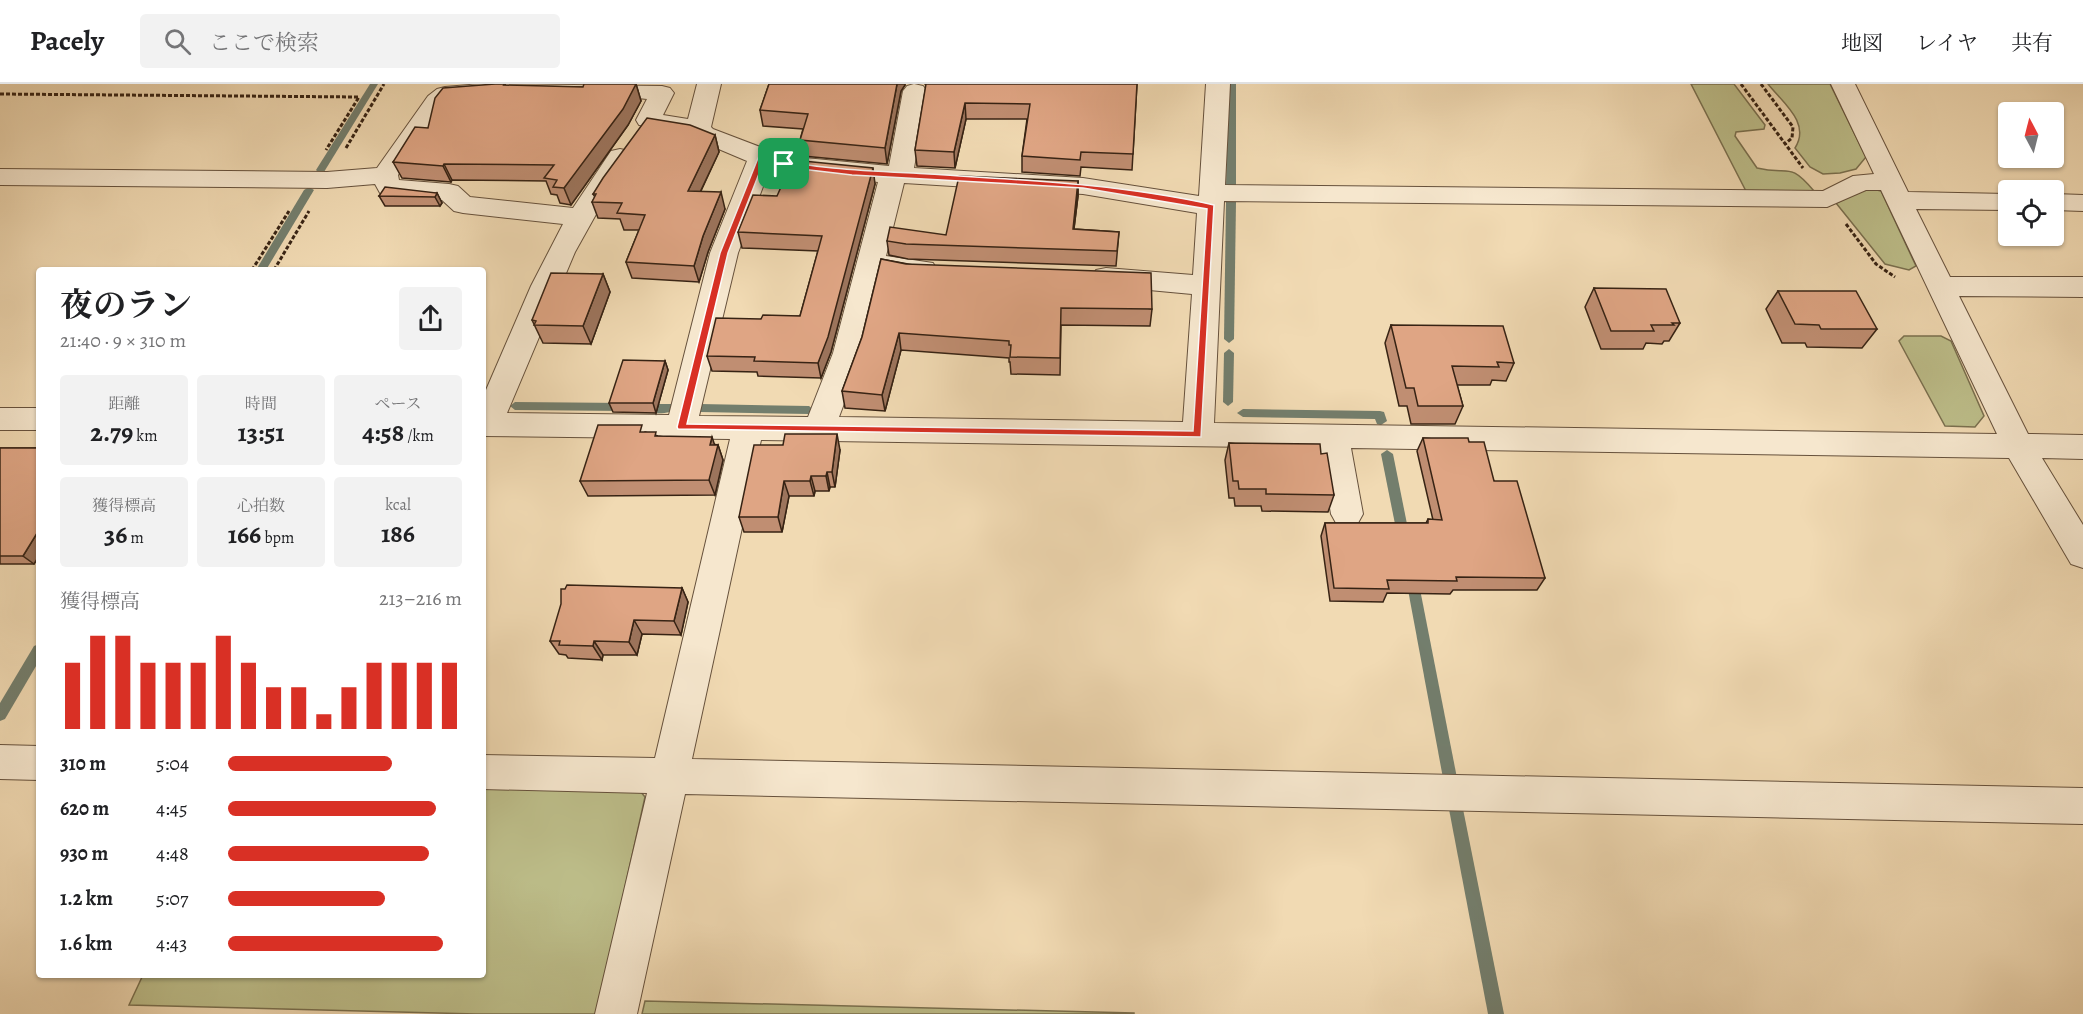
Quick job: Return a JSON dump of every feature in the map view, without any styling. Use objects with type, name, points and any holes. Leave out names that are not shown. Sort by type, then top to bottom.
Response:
[{"type":"street","points":[[486,422],[544,288],[581,217],[606,175],[648,120],[662,93],[573,84],[446,94],[437,101],[385,175],[388,187],[449,192],[463,205],[581,217]]},
{"type":"street","points":[[699,128],[709,84]]},
{"type":"street","points":[[1198,434],[1218,84]]},
{"type":"street","points":[[1843,84],[2018,446],[2083,554]]},
{"type":"street","points":[[819,429],[848,353],[871,262],[897,175],[915,91]]},
{"type":"street","points":[[648,120],[699,128],[704,135],[761,158],[784,164],[897,175],[1083,186],[1212,200],[1827,199],[1862,182],[1895,191],[1998,201]]},
{"type":"street","points":[[681,427],[724,253],[761,158]]},
{"type":"street","points":[[0,177],[307,180],[385,175]]},
{"type":"street","points":[[2064,202],[2083,203]]},
{"type":"street","points":[[871,262],[908,270],[943,271]]},
{"type":"street","points":[[1081,276],[1138,278],[1207,286]]},
{"type":"street","points":[[1941,286],[2083,287]]},
{"type":"street","points":[[0,419],[36,419]]},
{"type":"street","points":[[486,424],[2083,447]]},
{"type":"street","points":[[616,1014],[748,428]]},
{"type":"street","points":[[1333,436],[1347,514]]},
{"type":"street","points":[[0,762],[36,763]]},
{"type":"street","points":[[486,772],[2083,806]]},
{"type":"path","points":[[1761,84],[1793,127],[1792,138],[1785,144]]},
{"type":"path","points":[[0,94],[359,97],[254,267]]},
{"type":"green space","points":[[1691,84],[1734,84],[1765,125],[1764,129],[1736,132],[1735,136],[1757,168],[1793,172],[1799,175],[1814,191],[1812,194],[1748,195]]},
{"type":"green space","points":[[1768,84],[1830,84],[1866,157],[1856,169],[1823,174],[1810,167],[1795,148],[1800,130],[1793,114]]},
{"type":"green space","points":[[1868,188],[1881,191],[1916,266],[1909,270],[1885,264],[1836,203]]},
{"type":"green space","points":[[1904,336],[1941,336],[1951,341],[1984,416],[1975,427],[1945,426],[1899,341]]},
{"type":"green space","points":[[486,784],[636,786],[645,797],[597,1014],[476,1014],[129,1005],[142,978],[486,978]]},
{"type":"green space","points":[[645,1001],[1134,1013],[1134,1014],[642,1014]]},
{"type":"building","points":[[495,84],[583,87],[584,84],[636,84],[623,109],[564,188],[553,187],[557,180],[544,178],[554,165],[444,164],[443,166],[393,162],[415,127],[428,128],[435,98],[443,88]]},
{"type":"building","points":[[769,84],[897,84],[885,148],[800,140],[808,114],[760,110]]},
{"type":"building","points":[[926,84],[1137,84],[1133,154],[1081,152],[1080,160],[1022,156],[1030,104],[965,103],[954,152],[915,150]]},
{"type":"building","points":[[647,118],[690,125],[715,135],[688,191],[721,192],[703,236],[694,266],[626,262],[645,215],[617,213],[622,203],[592,202],[596,194],[593,194],[603,178]]},
{"type":"building","points":[[793,160],[873,168],[828,337],[818,363],[754,361],[755,357],[707,356],[716,318],[761,319],[763,315],[800,316],[822,236],[738,232],[753,195],[777,196]]},
{"type":"building","points":[[959,176],[1078,181],[1073,229],[1119,232],[1117,251],[906,244],[887,241],[890,227],[946,235]]},
{"type":"building","points":[[385,187],[437,193],[435,197],[379,196]]},
{"type":"building","points":[[881,259],[906,264],[1151,273],[1152,309],[1061,308],[1060,358],[1010,357],[1009,341],[899,333],[882,395],[842,391],[862,337]]},
{"type":"building","points":[[551,273],[603,274],[583,326],[534,325],[536,321],[532,320]]},
{"type":"building","points":[[1594,288],[1666,289],[1680,323],[1651,325],[1654,331],[1611,331]]},
{"type":"building","points":[[1778,291],[1856,291],[1877,329],[1821,329],[1819,325],[1795,324]]},
{"type":"building","points":[[1391,325],[1503,326],[1514,363],[1497,362],[1499,367],[1452,366],[1463,406],[1418,406],[1414,388],[1406,388]]},
{"type":"building","points":[[623,360],[665,361],[653,403],[609,403]]},
{"type":"building","points":[[598,425],[642,425],[640,432],[656,432],[655,436],[712,437],[710,445],[718,445],[709,480],[580,481]]},
{"type":"building","points":[[785,434],[837,434],[832,472],[827,472],[826,476],[811,476],[810,481],[784,481],[778,517],[739,517],[754,445],[783,445]]},
{"type":"building","points":[[1423,438],[1468,438],[1469,442],[1484,442],[1494,481],[1517,481],[1545,578],[1456,577],[1457,581],[1387,580],[1389,589],[1334,588],[1325,523],[1428,523],[1428,519],[1442,520]]},
{"type":"building","points":[[1229,443],[1320,444],[1321,454],[1327,453],[1334,495],[1266,494],[1266,489],[1239,489],[1238,481],[1233,481]]},
{"type":"building","points":[[0,448],[36,448],[36,535],[23,556],[0,556]]},
{"type":"building","points":[[567,585],[682,588],[674,621],[634,620],[629,642],[594,641],[593,646],[559,645],[560,641],[550,641],[561,604],[561,589],[565,589]]},
{"type":"waterway","points":[[321,170],[374,84]]},
{"type":"waterway","points":[[1231,186],[1232,84]]},
{"type":"waterway","points":[[263,267],[309,190]]},
{"type":"waterway","points":[[1229,339],[1231,202]]},
{"type":"waterway","points":[[1228,402],[1229,353]]},
{"type":"waterway","points":[[515,406],[626,407]]},
{"type":"waterway","points":[[644,408],[673,408]]},
{"type":"waterway","points":[[700,408],[809,410]]},
{"type":"waterway","points":[[1243,413],[1380,415],[1381,421]]},
{"type":"waterway","points":[[1387,454],[1404,539]]},
{"type":"waterway","points":[[1412,579],[1450,778]]},
{"type":"waterway","points":[[0,715],[36,655]]},
{"type":"waterway","points":[[1455,804],[1496,1014]]},
{"type":"route","points":[[761,158],[784,164],[852,172],[1083,186],[1211,207],[1198,434],[681,427],[724,253],[761,158]]}]
